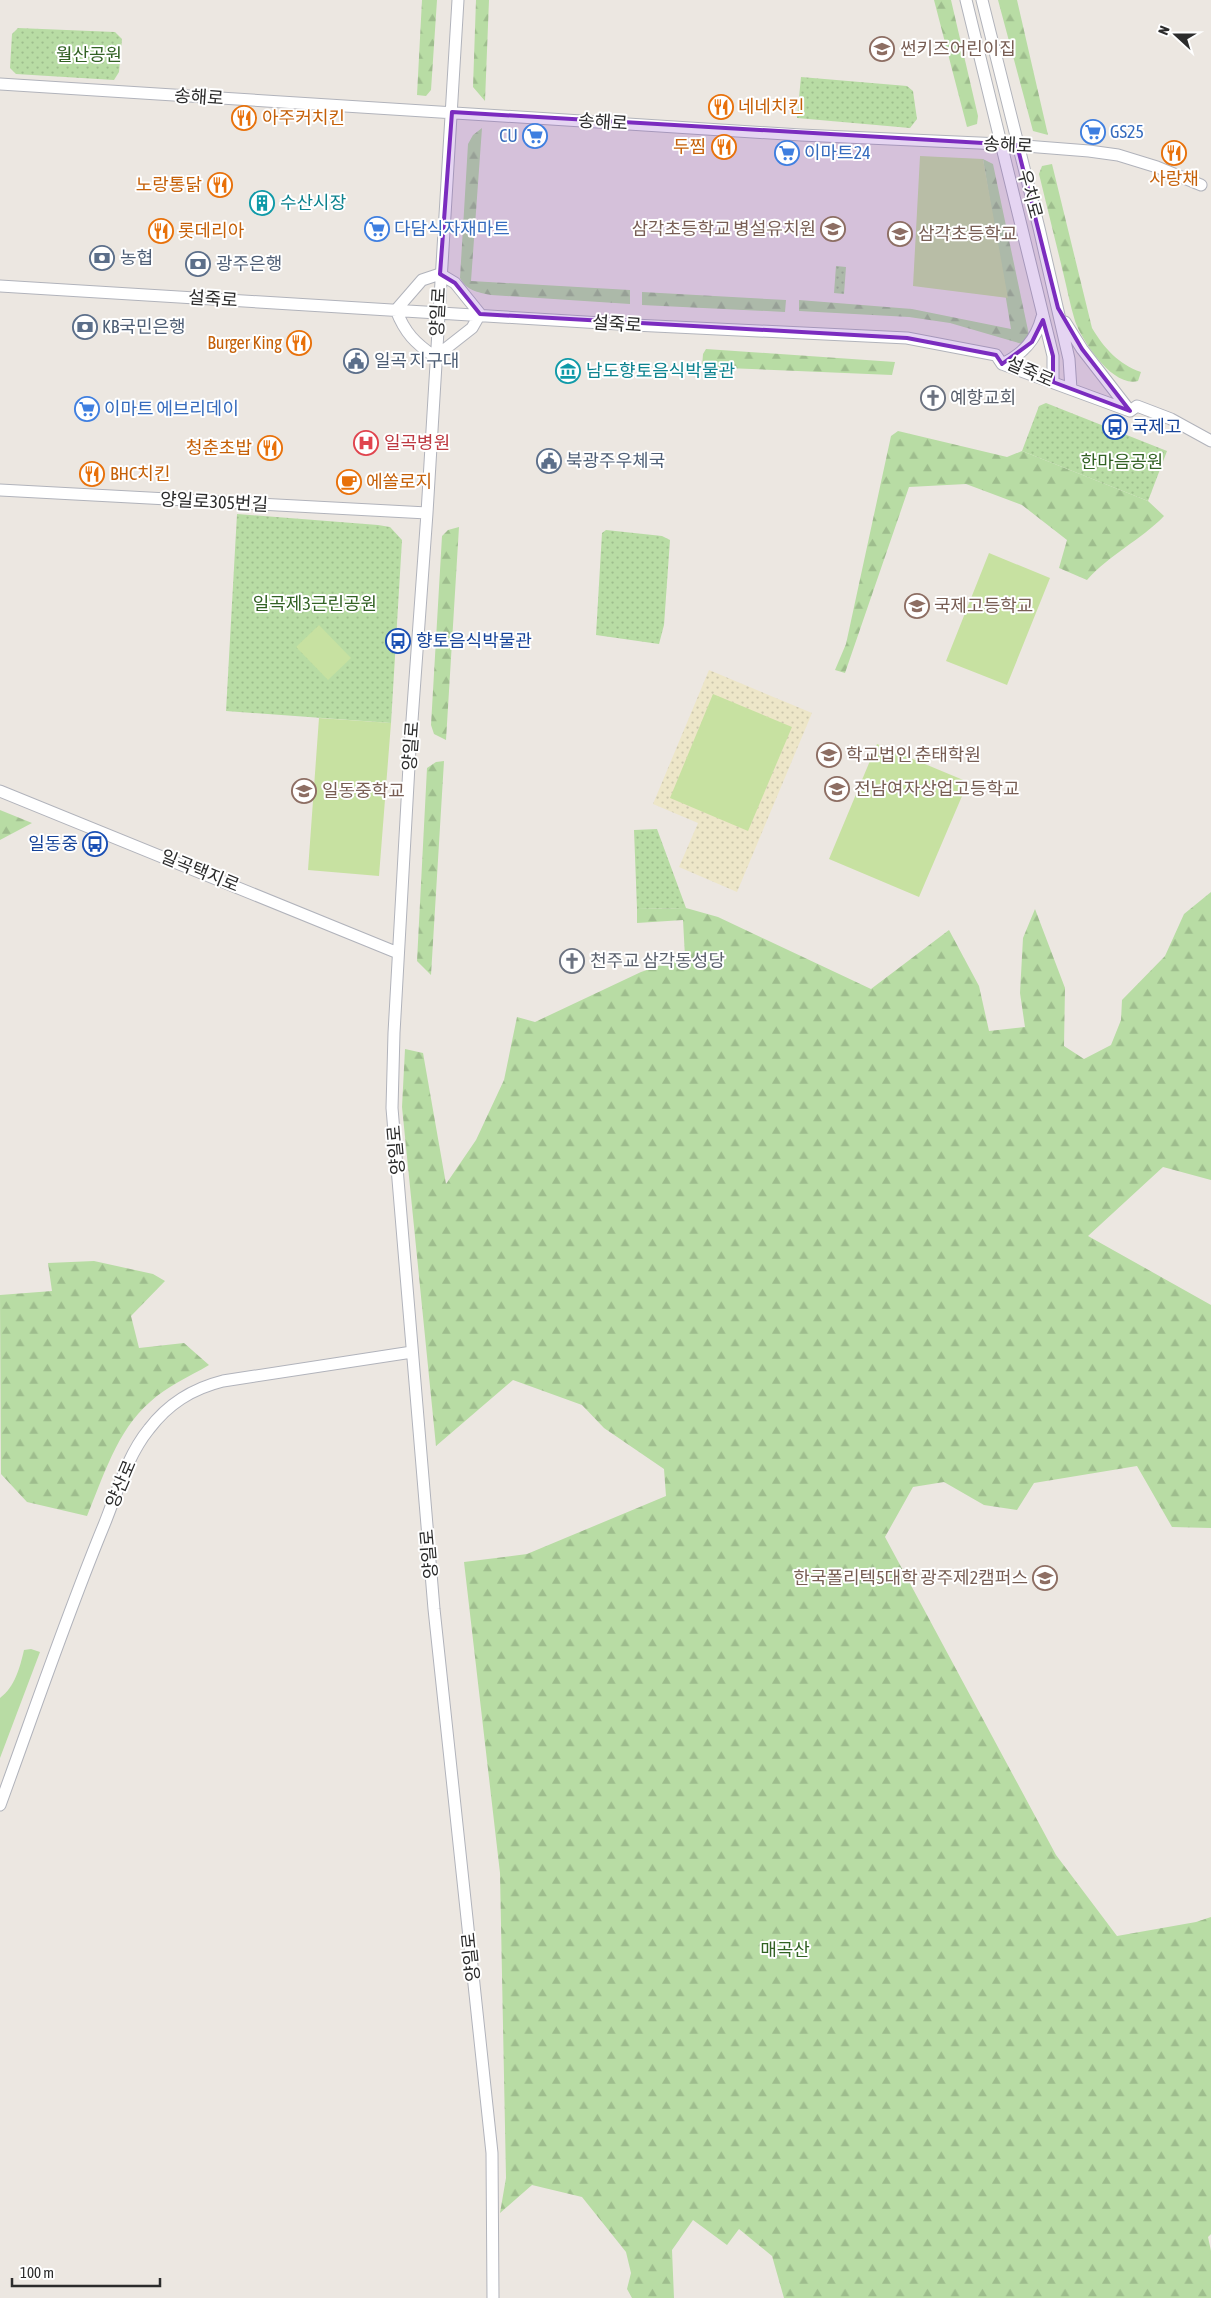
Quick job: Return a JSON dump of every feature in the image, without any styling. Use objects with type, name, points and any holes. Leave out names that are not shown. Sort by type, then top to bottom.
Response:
[{"type":"main road","name":"양일로","points":[[458,0],[398,953],[392,1108],[434,1609],[492,2153],[493,2298]]},
{"type":"main road","name":"우치로","points":[[966,0],[1053,356],[1053,382]]},
{"type":"main road","name":"우치로","points":[[982,0],[1058,308],[1069,359],[1071,389]]},
{"type":"main road","name":"송해로","points":[[0,84],[802,135],[1017,145],[1118,155],[1156,167],[1201,185]]},
{"type":"main road","points":[[440,274],[455,283],[480,314],[472,328],[436,356],[418,345],[403,329],[396,310],[422,280],[440,274]]},
{"type":"main road","name":"설죽로","points":[[0,286],[438,311],[643,325],[907,338],[996,355],[1002,364],[1130,411],[1137,406],[1171,420],[1211,441]]},
{"type":"main road","points":[[1058,308],[1082,349],[1130,411]]},
{"type":"main road","points":[[1002,364],[1032,342],[1042,316]]},
{"type":"main road","name":"양일로305번길","points":[[0,490],[427,513]]},
{"type":"main road","name":"일곡택지로","points":[[0,791],[398,953]]},
{"type":"main road","name":"양산로","points":[[0,1805],[92,1554],[132,1455],[148,1430],[170,1406],[197,1389],[223,1381],[412,1352]]},
{"type":"highlighted area","points":[[452,112],[1017,145],[1058,308],[1082,349],[1130,411],[1053,382],[1053,356],[1043,320],[1032,342],[1002,364],[996,355],[907,338],[480,314],[455,283],[440,274]]},
{"type":"green space","points":[[422,0],[437,0],[431,90],[426,96],[417,95]]},
{"type":"green space","points":[[476,0],[489,0],[485,101],[473,87]]},
{"type":"green space","points":[[934,0],[951,0],[978,116],[977,124],[967,127]]},
{"type":"green space","points":[[998,0],[1017,0],[1048,135],[1033,131]]},
{"type":"green space","name":"월산공원","points":[[18,28],[115,32],[122,39],[119,72],[114,80],[16,74],[10,68],[12,34]]},
{"type":"green space","points":[[801,77],[907,86],[913,91],[917,119],[910,128],[797,118]]},
{"type":"green space","points":[[482,128],[471,281],[630,290],[630,304],[491,295],[481,293],[466,286],[460,278],[468,144],[473,135]]},
{"type":"green space","points":[[920,156],[983,159],[1008,298],[913,286]]},
{"type":"green space","points":[[983,159],[993,164],[1029,335],[1022,344],[950,323],[909,317],[799,311],[799,300],[912,309],[1011,329]]},
{"type":"green space","points":[[1052,164],[1092,328],[1112,354],[1125,365],[1141,372],[1138,381],[1128,381],[1109,370],[1091,351],[1075,321],[1039,174],[1042,166]]},
{"type":"green space","points":[[836,266],[846,267],[844,294],[834,293]]},
{"type":"green space","points":[[642,292],[786,300],[785,312],[642,305]]},
{"type":"green space","points":[[706,349],[895,362],[892,375],[702,367],[703,354]]},
{"type":"green space","name":"한마음공원","points":[[1046,403],[1167,451],[1148,501],[1022,451],[1039,406]]},
{"type":"green space","points":[[898,431],[1007,457],[1022,451],[1148,501],[1164,516],[1106,562],[1087,580],[1059,568],[1067,540],[1022,505],[966,484],[909,487],[845,673],[835,670],[846,644],[891,436]]},
{"type":"green space","name":"일곡제3근린공원","points":[[237,514],[378,525],[390,527],[402,540],[391,723],[226,711]]},
{"type":"green space","points":[[459,527],[446,740],[434,734],[431,725],[442,536],[448,530]]},
{"type":"green space","points":[[606,530],[662,536],[670,540],[664,625],[659,644],[596,635],[602,533]]},
{"type":"green space","points":[[989,553],[1050,578],[1007,685],[946,661]]},
{"type":"green space","points":[[319,625],[351,658],[328,680],[296,647]]},
{"type":"green space","points":[[713,694],[792,727],[748,831],[670,798]]},
{"type":"green space","points":[[319,718],[391,723],[379,876],[308,870]]},
{"type":"green space","points":[[877,744],[968,782],[919,897],[829,859]]},
{"type":"green space","points":[[444,761],[431,975],[417,961],[427,768],[436,762]]},
{"type":"green space","points":[[0,810],[32,823],[0,840]]},
{"type":"green space","points":[[657,829],[686,908],[637,909],[634,830]]},
{"type":"green space","name":"매곡산","points":[[1211,892],[1211,1180],[1163,1167],[1088,1236],[1211,1305],[1211,1528],[1172,1527],[1137,1466],[1034,1483],[1017,1510],[984,1505],[944,1482],[913,1487],[885,1537],[1056,1855],[1117,1936],[1196,1922],[1211,1917],[1211,2234],[1208,2237],[1211,2251],[1211,2298],[784,2298],[772,2256],[739,2229],[727,2245],[693,2220],[672,2250],[674,2298],[632,2298],[627,2289],[631,2273],[626,2252],[582,2197],[532,2185],[500,2213],[506,2178],[500,1873],[464,1562],[527,1554],[666,1496],[664,1469],[604,1428],[582,1405],[513,1380],[436,1446],[402,1107],[405,1049],[423,1053],[446,1184],[476,1140],[504,1080],[517,1017],[535,1022],[641,972],[685,957],[683,920],[637,923],[637,909],[686,908],[718,917],[871,989],[949,930],[979,986],[989,1031],[1025,1027],[1020,993],[1023,938],[1035,909],[1065,988],[1064,1046],[1084,1059],[1111,1045],[1121,1020],[1122,1000],[1165,956],[1184,914]]},
{"type":"green space","points":[[94,1261],[153,1274],[165,1281],[131,1316],[139,1348],[184,1343],[209,1365],[164,1391],[138,1413],[128,1426],[112,1455],[87,1516],[27,1502],[1,1474],[0,1295],[52,1291],[48,1263]]},
{"type":"green space","points":[[31,1649],[40,1652],[0,1758],[0,1698],[10,1688],[19,1670],[24,1650]]},
{"type":"sand","points":[[709,670],[812,713],[737,892],[679,867],[698,823],[653,804]]},
{"type":"place","name":"썬키즈어린이집","points":[[882,49]]},
{"type":"place","name":"네네치킨","points":[[721,107]]},
{"type":"place","name":"아주커치킨","points":[[244,118]]},
{"type":"place","name":"GS25","points":[[1093,132]]},
{"type":"place","name":"CU","points":[[535,136]]},
{"type":"place","name":"두찜","points":[[724,147]]},
{"type":"place","name":"이마트24","points":[[787,153]]},
{"type":"place","name":"사랑채","points":[[1174,153]]},
{"type":"place","name":"노랑통닭","points":[[220,185]]},
{"type":"place","name":"수산시장","points":[[262,203]]},
{"type":"place","name":"다담식자재마트","points":[[377,229]]},
{"type":"place","name":"삼각초등학교 병설유치원","points":[[833,229]]},
{"type":"place","name":"롯데리아","points":[[161,231]]},
{"type":"place","name":"삼각초등학교","points":[[900,234]]},
{"type":"place","name":"농협","points":[[102,258]]},
{"type":"place","name":"광주은행","points":[[198,264]]},
{"type":"place","name":"KB국민은행","points":[[85,327]]},
{"type":"place","name":"Burger King","points":[[299,343]]},
{"type":"place","name":"일곡 지구대","points":[[356,361]]},
{"type":"place","name":"남도향토음식박물관","points":[[568,371]]},
{"type":"place","name":"예향교회","points":[[933,398]]},
{"type":"place","name":"이마트 에브리데이","points":[[87,409]]},
{"type":"place","name":"국제고","points":[[1115,427]]},
{"type":"place","name":"일곡병원","points":[[366,443]]},
{"type":"place","name":"청춘초밥","points":[[270,448]]},
{"type":"place","name":"북광주우체국","points":[[549,461]]},
{"type":"place","name":"BHC치킨","points":[[92,474]]},
{"type":"place","name":"에쏠로지","points":[[349,482]]},
{"type":"place","name":"국제고등학교","points":[[917,606]]},
{"type":"place","name":"향토음식박물관","points":[[398,641]]},
{"type":"place","name":"학교법인 춘태학원","points":[[829,755]]},
{"type":"place","name":"전남여자상업고등학교","points":[[837,789]]},
{"type":"place","name":"일동중학교","points":[[304,791]]},
{"type":"place","name":"일동중","points":[[95,844]]},
{"type":"place","name":"천주교 삼각동성당","points":[[572,961]]},
{"type":"place","name":"한국폴리텍5대학 광주제2캠퍼스","points":[[1045,1578]]}]
